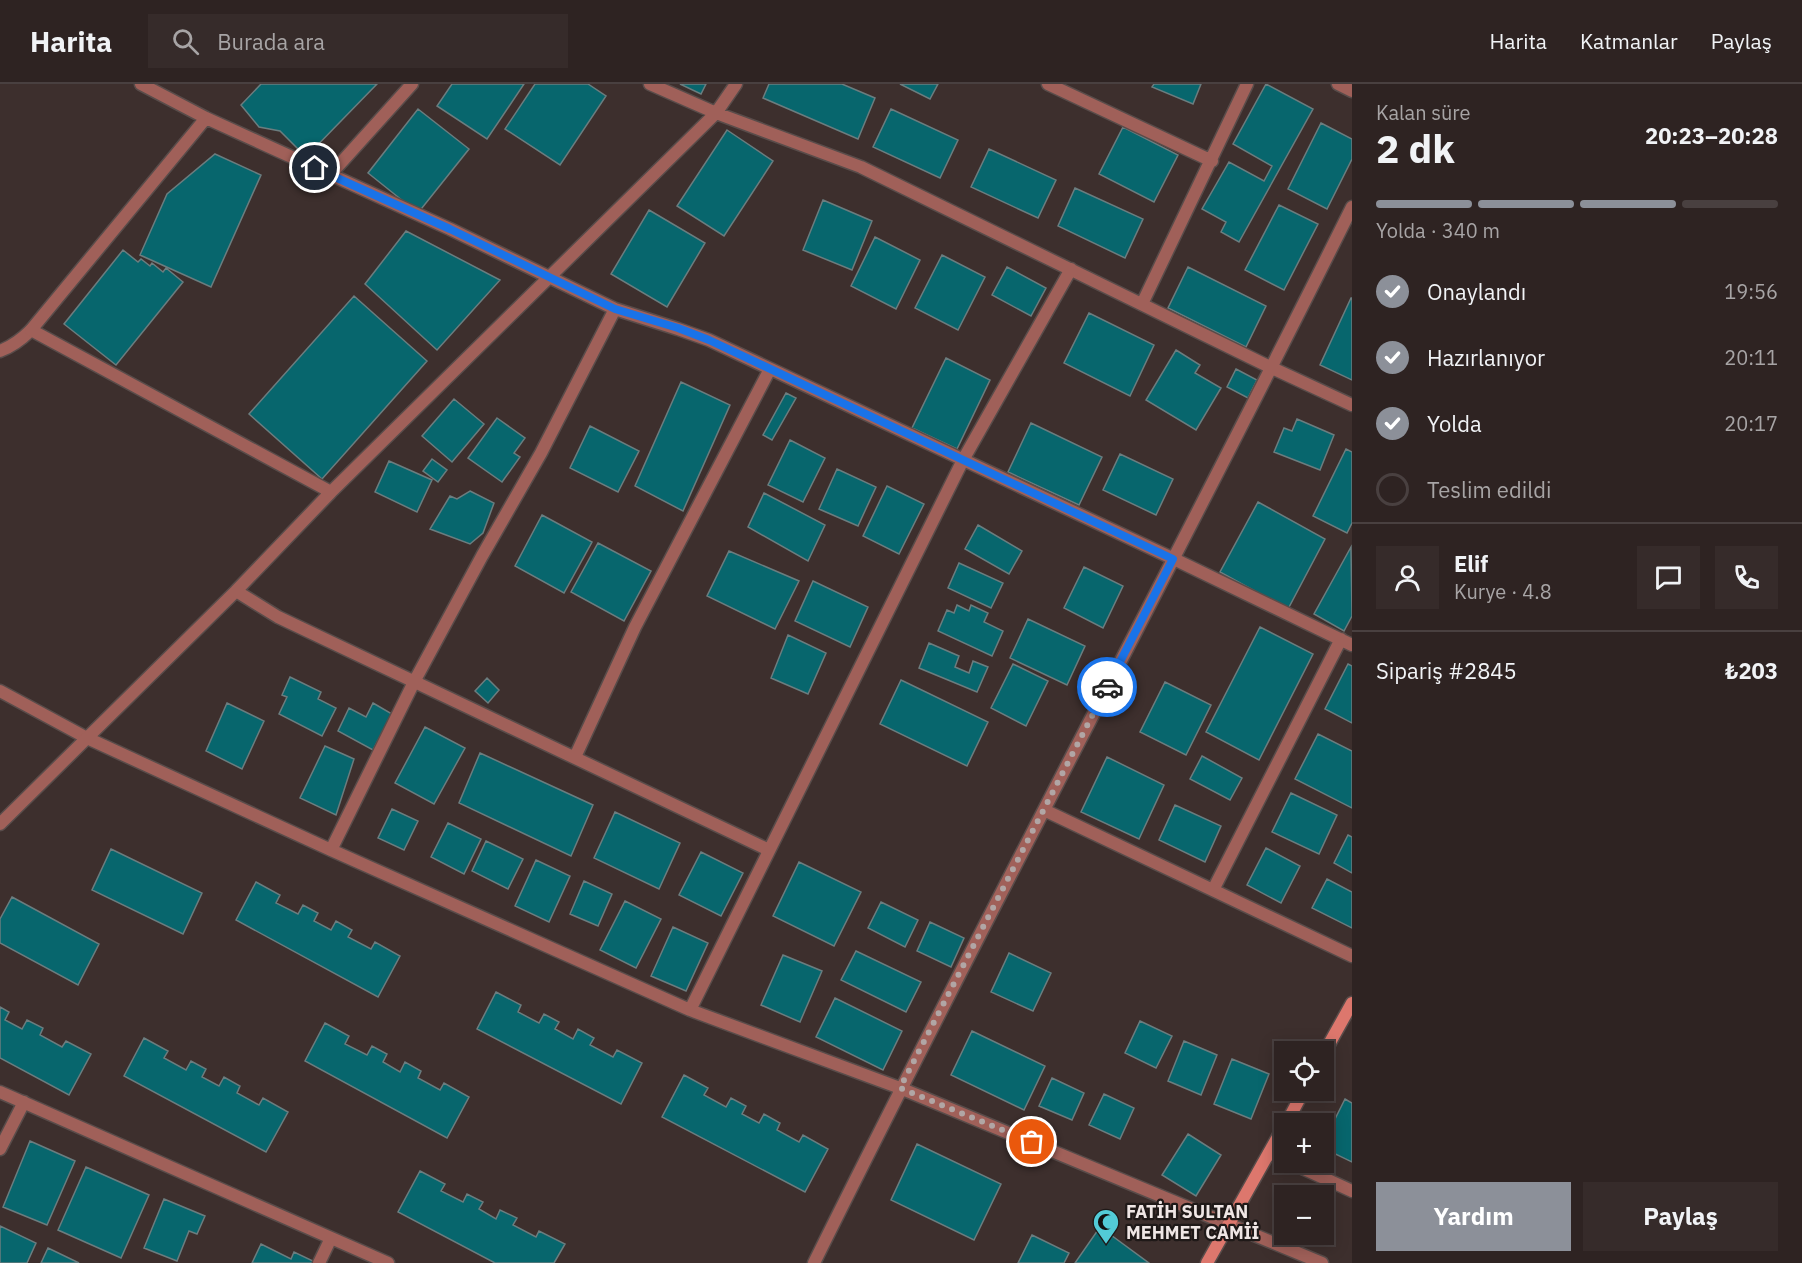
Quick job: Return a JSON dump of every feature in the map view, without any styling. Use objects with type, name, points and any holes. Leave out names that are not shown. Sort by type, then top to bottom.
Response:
[{"type":"street","points":[[141,84],[206,118],[450,229],[615,309],[699,336],[1346,642],[1213,890]]},
{"type":"street","points":[[330,175],[412,84]]},
{"type":"street","points":[[650,84],[716,113],[861,167],[1352,405]]},
{"type":"street","points":[[0,824],[236,591],[331,492],[716,113],[736,84]]},
{"type":"street","points":[[1048,84],[1212,161]]},
{"type":"street","points":[[1142,304],[1247,84]]},
{"type":"street","points":[[1338,84],[1352,91]]},
{"type":"street","points":[[0,351],[16,343],[32,330],[206,118]]},
{"type":"street","points":[[814,1263],[900,1088],[1272,368],[1352,207]]},
{"type":"street","points":[[690,1010],[963,460],[1071,269]]},
{"type":"street","points":[[331,850],[414,682],[482,556],[542,453],[615,309]]},
{"type":"street","points":[[32,330],[331,492]]},
{"type":"street","points":[[575,758],[635,627],[770,369]]},
{"type":"street","points":[[236,591],[278,617],[770,850]]},
{"type":"street","points":[[0,691],[87,738],[690,1010],[900,1088],[1322,1263]]},
{"type":"street","points":[[1044,810],[1352,956]]},
{"type":"street","points":[[1331,1041],[1352,1003]]},
{"type":"street","points":[[0,1092],[388,1263]]},
{"type":"street","points":[[0,1149],[24,1102]]},
{"type":"street","points":[[1207,1263],[1274,1144]]},
{"type":"street","points":[[1269,1153],[1274,1155]]},
{"type":"street","points":[[1313,1173],[1352,1191]]},
{"type":"street","points":[[319,1263],[331,1238]]},
{"type":"building","points":[[261,84],[377,84],[306,157],[280,131],[259,127],[241,105]]},
{"type":"building","points":[[452,84],[524,84],[487,139],[437,106]]},
{"type":"building","points":[[535,84],[588,84],[606,96],[560,165],[505,129]]},
{"type":"building","points":[[680,84],[706,84],[701,94]]},
{"type":"building","points":[[769,84],[842,84],[875,98],[858,139],[763,98]]},
{"type":"building","points":[[900,84],[938,84],[930,99]]},
{"type":"building","points":[[1154,84],[1201,84],[1193,104],[1152,87]]},
{"type":"building","points":[[1266,84],[1313,109],[1239,242],[1221,232],[1226,222],[1202,209],[1229,162],[1264,181],[1272,166],[1233,144]]},
{"type":"building","points":[[418,109],[469,149],[418,213],[368,173]]},
{"type":"building","points":[[891,109],[958,140],[940,178],[873,147]]},
{"type":"building","points":[[1321,123],[1352,139],[1352,159],[1327,209],[1288,189]]},
{"type":"building","points":[[1123,127],[1178,155],[1154,202],[1099,174]]},
{"type":"building","points":[[727,130],[773,161],[724,236],[677,206]]},
{"type":"building","points":[[989,149],[1056,180],[1038,218],[971,187]]},
{"type":"building","points":[[215,154],[261,175],[211,287],[140,255],[167,194]]},
{"type":"building","points":[[1075,188],[1143,219],[1125,258],[1058,226]]},
{"type":"building","points":[[823,200],[872,221],[852,270],[803,250]]},
{"type":"building","points":[[1279,205],[1318,224],[1284,290],[1245,270]]},
{"type":"building","points":[[649,210],[705,243],[667,307],[611,274]]},
{"type":"building","points":[[406,231],[500,280],[437,350],[365,284]]},
{"type":"building","points":[[875,237],[920,260],[896,309],[851,286]]},
{"type":"building","points":[[123,250],[138,262],[141,259],[150,266],[152,263],[163,272],[166,268],[183,282],[116,365],[64,324]]},
{"type":"building","points":[[942,255],[985,277],[958,330],[915,308]]},
{"type":"building","points":[[1007,267],[1046,288],[1031,316],[992,295]]},
{"type":"building","points":[[1188,267],[1266,306],[1246,347],[1168,308]]},
{"type":"building","points":[[354,296],[427,361],[322,479],[249,414]]},
{"type":"building","points":[[1352,298],[1352,380],[1320,365]]},
{"type":"building","points":[[1089,313],[1154,345],[1130,396],[1064,363]]},
{"type":"building","points":[[1176,350],[1200,365],[1195,373],[1221,388],[1196,430],[1146,400]]},
{"type":"building","points":[[946,358],[990,380],[957,449],[912,428]]},
{"type":"building","points":[[1236,369],[1257,380],[1248,398],[1227,387]]},
{"type":"building","points":[[681,382],[730,405],[683,511],[635,486]]},
{"type":"building","points":[[786,393],[796,398],[772,440],[763,435]]},
{"type":"building","points":[[454,399],[484,424],[452,462],[422,436]]},
{"type":"building","points":[[497,418],[525,438],[514,453],[520,457],[502,482],[468,458]]},
{"type":"building","points":[[1297,419],[1334,435],[1320,470],[1274,452],[1284,428],[1292,431]]},
{"type":"building","points":[[1031,423],[1102,457],[1079,505],[1008,472]]},
{"type":"building","points":[[590,426],[639,451],[618,492],[570,468]]},
{"type":"building","points":[[790,440],[825,458],[803,502],[768,485]]},
{"type":"building","points":[[1346,449],[1352,452],[1352,523],[1347,533],[1313,516]]},
{"type":"building","points":[[1120,454],[1173,479],[1156,515],[1103,490]]},
{"type":"building","points":[[432,459],[447,470],[438,482],[423,471]]},
{"type":"building","points":[[389,461],[432,480],[417,512],[375,492]]},
{"type":"building","points":[[837,469],[876,487],[858,526],[819,509]]},
{"type":"building","points":[[887,486],[924,504],[899,554],[863,536]]},
{"type":"building","points":[[470,491],[494,503],[483,533],[470,544],[430,529],[450,496],[457,499]]},
{"type":"building","points":[[764,493],[825,525],[808,561],[748,527]]},
{"type":"building","points":[[1258,502],[1325,539],[1288,609],[1220,572]]},
{"type":"building","points":[[542,515],[592,542],[564,593],[515,566]]},
{"type":"building","points":[[978,525],[1022,551],[1009,574],[965,549]]},
{"type":"building","points":[[598,543],[651,571],[624,621],[571,592]]},
{"type":"building","points":[[1351,547],[1352,616],[1344,631],[1314,614]]},
{"type":"building","points":[[729,551],[799,581],[775,629],[707,596]]},
{"type":"building","points":[[959,563],[1003,583],[991,608],[948,588]]},
{"type":"building","points":[[1084,567],[1123,586],[1103,628],[1064,608]]},
{"type":"building","points":[[813,581],[868,607],[850,647],[795,621]]},
{"type":"building","points":[[957,605],[969,611],[971,605],[988,613],[984,622],[1003,631],[992,656],[938,631],[947,610],[954,613]]},
{"type":"building","points":[[1028,619],[1085,646],[1067,685],[1010,658]]},
{"type":"building","points":[[1260,627],[1313,654],[1259,760],[1206,732]]},
{"type":"building","points":[[788,635],[826,653],[808,694],[771,678]]},
{"type":"building","points":[[929,643],[959,656],[955,667],[969,673],[973,661],[988,667],[977,692],[919,668]]},
{"type":"building","points":[[1013,664],[1048,681],[1026,726],[991,708]]},
{"type":"building","points":[[1348,664],[1352,666],[1352,723],[1325,709]]},
{"type":"building","points":[[290,677],[321,692],[318,699],[336,708],[322,736],[279,714],[287,697],[282,695]]},
{"type":"building","points":[[487,678],[499,690],[488,703],[475,691]]},
{"type":"building","points":[[901,680],[988,722],[967,766],[880,724]]},
{"type":"building","points":[[1165,682],[1211,705],[1186,755],[1140,732]]},
{"type":"building","points":[[227,703],[264,721],[242,769],[206,751]]},
{"type":"building","points":[[373,703],[392,714],[373,750],[338,731],[349,708],[366,717]]},
{"type":"building","points":[[425,727],[465,748],[434,804],[395,783]]},
{"type":"building","points":[[1318,734],[1352,751],[1352,808],[1295,779]]},
{"type":"building","points":[[325,746],[354,759],[336,815],[300,798]]},
{"type":"building","points":[[480,753],[593,805],[571,856],[459,803]]},
{"type":"building","points":[[1202,756],[1242,778],[1230,800],[1190,779]]},
{"type":"building","points":[[1107,757],[1164,785],[1139,839],[1081,812]]},
{"type":"building","points":[[1291,793],[1337,815],[1319,854],[1272,832]]},
{"type":"building","points":[[1175,805],[1221,826],[1205,862],[1159,840]]},
{"type":"building","points":[[392,809],[418,821],[404,850],[378,838]]},
{"type":"building","points":[[615,812],[680,843],[659,889],[594,858]]},
{"type":"building","points":[[448,823],[481,839],[464,874],[431,857]]},
{"type":"building","points":[[1348,835],[1352,837],[1352,873],[1334,863]]},
{"type":"building","points":[[486,841],[523,859],[508,889],[472,871]]},
{"type":"building","points":[[1266,848],[1300,866],[1281,903],[1247,885]]},
{"type":"building","points":[[111,849],[202,893],[183,934],[92,890]]},
{"type":"building","points":[[701,852],[743,873],[721,916],[679,895]]},
{"type":"building","points":[[536,860],[570,876],[549,922],[515,906]]},
{"type":"building","points":[[799,862],[861,892],[834,946],[773,916]]},
{"type":"building","points":[[1327,879],[1352,892],[1352,928],[1312,908]]},
{"type":"building","points":[[584,881],[612,894],[598,926],[570,914]]},
{"type":"building","points":[[256,882],[280,895],[276,903],[298,914],[303,905],[318,913],[314,921],[331,930],[336,921],[352,930],[348,937],[371,949],[375,942],[400,956],[378,997],[236,920]]},
{"type":"building","points":[[12,897],[99,944],[78,985],[0,943],[0,919]]},
{"type":"building","points":[[625,901],[661,919],[636,968],[600,950]]},
{"type":"building","points":[[881,902],[918,920],[905,947],[868,928]]},
{"type":"building","points":[[930,922],[964,938],[951,967],[917,951]]},
{"type":"building","points":[[673,927],[708,943],[686,991],[651,976]]},
{"type":"building","points":[[856,951],[921,982],[906,1012],[841,980]]},
{"type":"building","points":[[1009,953],[1051,973],[1033,1011],[991,992]]},
{"type":"building","points":[[783,955],[822,971],[800,1022],[761,1005]]},
{"type":"building","points":[[496,992],[521,1005],[518,1012],[539,1023],[544,1014],[559,1022],[555,1029],[573,1039],[578,1029],[594,1038],[590,1045],[613,1057],[617,1050],[642,1063],[621,1104],[477,1029]]},
{"type":"building","points":[[835,998],[902,1031],[883,1070],[816,1037]]},
{"type":"building","points":[[0,1007],[9,1012],[5,1020],[22,1029],[27,1020],[43,1028],[40,1035],[62,1047],[66,1041],[91,1054],[69,1095],[0,1058]]},
{"type":"building","points":[[1140,1021],[1172,1036],[1156,1068],[1125,1053]]},
{"type":"building","points":[[325,1023],[349,1036],[345,1044],[367,1055],[372,1046],[387,1054],[383,1062],[400,1072],[405,1062],[421,1071],[418,1078],[440,1090],[444,1083],[469,1097],[447,1138],[305,1061]]},
{"type":"building","points":[[972,1031],[1045,1066],[1024,1110],[951,1075]]},
{"type":"building","points":[[144,1038],[168,1051],[164,1058],[186,1070],[191,1061],[206,1069],[202,1077],[219,1086],[224,1077],[240,1086],[237,1093],[259,1105],[263,1098],[288,1112],[266,1152],[124,1076]]},
{"type":"building","points":[[1184,1041],[1217,1055],[1201,1095],[1168,1081]]},
{"type":"building","points":[[1232,1059],[1269,1074],[1251,1119],[1214,1104]]},
{"type":"building","points":[[684,1075],[708,1088],[704,1095],[726,1107],[731,1098],[746,1106],[742,1114],[759,1123],[764,1114],[780,1123],[777,1130],[799,1142],[803,1135],[828,1149],[805,1192],[662,1117]]},
{"type":"building","points":[[1052,1078],[1084,1093],[1072,1120],[1039,1106]]},
{"type":"building","points":[[1104,1094],[1134,1108],[1120,1139],[1089,1125]]},
{"type":"building","points":[[1345,1099],[1352,1103],[1352,1162],[1334,1153],[1334,1121]]},
{"type":"building","points":[[1188,1134],[1221,1155],[1196,1196],[1162,1175]]},
{"type":"building","points":[[30,1141],[75,1161],[47,1225],[3,1207]]},
{"type":"building","points":[[917,1144],[1001,1184],[974,1240],[891,1200]]},
{"type":"building","points":[[86,1167],[149,1195],[121,1258],[58,1230]]},
{"type":"building","points":[[420,1171],[445,1184],[441,1191],[463,1202],[467,1194],[483,1202],[479,1209],[496,1219],[500,1210],[517,1218],[513,1225],[536,1237],[539,1231],[565,1244],[554,1263],[495,1263],[398,1212]]},
{"type":"building","points":[[164,1199],[205,1216],[197,1234],[189,1231],[177,1261],[144,1248]]},
{"type":"building","points":[[0,1226],[36,1243],[27,1263],[0,1263]]},
{"type":"building","name":"FATİH SULTAN MEHMET CAMİİ","points":[[1100,1227],[1149,1263],[1075,1263]]},
{"type":"building","points":[[1032,1235],[1069,1253],[1064,1263],[1018,1263]]},
{"type":"building","points":[[261,1244],[291,1259],[294,1252],[313,1261],[312,1263],[252,1263]]},
{"type":"building","points":[[48,1248],[79,1263],[41,1263]]},
{"type":"way so far","points":[[1032,1142],[900,1088],[1107,687]]},
{"type":"place","name":"FATİH SULTAN MEHMET CAMİİ","points":[[1106,1245]]},
{"type":"route","points":[[315,168],[450,229],[615,309],[709,340],[1173,559],[1107,687]]}]
